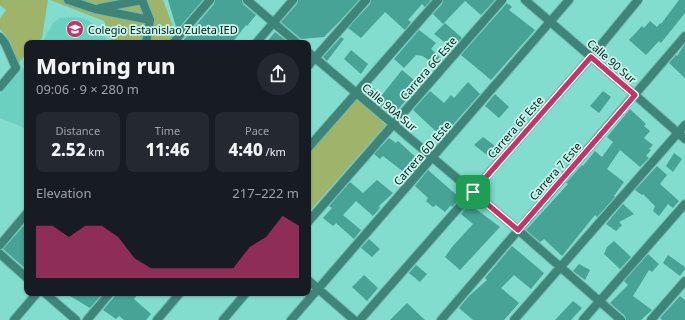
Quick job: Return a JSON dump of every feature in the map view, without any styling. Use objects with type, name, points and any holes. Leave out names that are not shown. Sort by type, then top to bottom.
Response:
[{"type":"street","points":[[68,0],[95,9],[150,20]]},
{"type":"street","points":[[95,9],[142,0],[150,20],[147,40]]},
{"type":"street","points":[[176,40],[210,0]]},
{"type":"street","points":[[247,0],[293,40]]},
{"type":"street","points":[[259,40],[293,0]]},
{"type":"street","points":[[311,63],[366,0]]},
{"type":"street","points":[[311,145],[438,0]]},
{"type":"street","name":"Carrera 6C Este","points":[[311,219],[502,0]]},
{"type":"street","name":"Calle 90 Sur","points":[[525,0],[685,139]]},
{"type":"street","name":"Carrera 6D Este","points":[[291,320],[569,0]]},
{"type":"street","name":"Carrera 6F Este","points":[[360,320],[591,57],[638,0]]},
{"type":"street","name":"Carrera 7 Este","points":[[441,320],[685,36]]},
{"type":"street","points":[[0,37],[5,42],[16,68],[0,87]]},
{"type":"street","name":"Calle 90A Sur","points":[[311,55],[518,230],[621,320]]},
{"type":"street","points":[[514,320],[685,125]]},
{"type":"street","points":[[583,320],[685,204]]},
{"type":"street","points":[[0,244],[24,216]]},
{"type":"street","points":[[0,254],[24,275]]},
{"type":"street","points":[[651,320],[685,281]]},
{"type":"street","points":[[311,283],[354,320]]},
{"type":"street","points":[[14,320],[34,296]]},
{"type":"street","points":[[48,296],[76,320]]},
{"type":"street","points":[[87,320],[107,296]]},
{"type":"street","points":[[157,320],[177,296]]},
{"type":"street","points":[[223,320],[243,296]]},
{"type":"shaded area","name":"Colegio Estanislao Zuleta IED","points":[[74,17],[86,19],[97,26],[107,40],[44,40],[53,23],[60,18]]},
{"type":"shaded area","points":[[24,67],[24,128],[0,118],[0,94]]},
{"type":"green space","points":[[0,0],[48,0],[42,38],[40,40],[24,40],[24,56],[18,64],[10,41],[0,29],[0,19],[6,10],[0,5]]},
{"type":"green space","points":[[50,0],[163,0],[176,34],[171,40],[111,40],[104,21]]},
{"type":"green space","points":[[357,99],[386,125],[311,210],[311,151]]},
{"type":"building","points":[[168,0],[203,0],[177,30]]},
{"type":"building","points":[[215,0],[242,0],[243,4],[256,15],[234,40],[184,40],[214,4]]},
{"type":"building","points":[[298,0],[359,0],[324,37],[301,39],[281,22],[297,4]]},
{"type":"building","points":[[371,0],[431,0],[425,7],[422,4],[408,20],[411,22],[405,30],[385,12],[361,38],[348,28],[370,4]]},
{"type":"building","points":[[443,0],[495,0],[481,15],[465,1],[443,24],[433,14],[442,4]]},
{"type":"building","points":[[679,0],[685,0],[685,13],[661,43],[659,41],[646,55],[629,40],[642,26],[644,28],[650,21],[657,27],[660,23],[661,24]]},
{"type":"building","points":[[507,3],[512,7],[509,10],[535,30],[491,80],[461,55]]},
{"type":"building","points":[[445,23],[462,38],[452,48],[434,34]]},
{"type":"building","points":[[419,30],[436,43],[431,49],[442,59],[436,66],[423,56],[416,55],[404,68],[394,59]]},
{"type":"building","points":[[275,32],[285,40],[268,40]]},
{"type":"building","points":[[341,37],[344,39],[327,61],[323,57]]},
{"type":"building","points":[[685,44],[685,78],[669,63],[676,55],[677,56]]},
{"type":"building","points":[[351,50],[368,64],[361,74],[344,59]]},
{"type":"building","points":[[402,70],[420,85],[392,116],[366,94],[372,87],[382,95]]},
{"type":"building","points":[[468,82],[480,94],[442,137],[413,110],[430,91],[444,103],[451,95],[454,98]]},
{"type":"building","points":[[603,91],[611,97],[599,113],[590,106]]},
{"type":"building","points":[[495,94],[509,107],[499,118],[485,106]]},
{"type":"building","points":[[630,109],[646,124],[644,126],[650,131],[644,138],[653,145],[649,149],[651,150],[646,156],[649,158],[640,167],[620,150],[607,169],[624,182],[614,196],[615,197],[597,217],[595,215],[562,256],[544,239],[540,242],[526,230],[568,184],[566,183],[595,151],[602,157],[613,142],[607,137]]},
{"type":"building","points":[[483,137],[499,149],[491,158],[474,145]]},
{"type":"building","points":[[389,138],[396,143],[398,141],[421,162],[409,176],[383,156],[380,159],[374,154]]},
{"type":"building","points":[[674,153],[682,159],[673,172],[666,166]]},
{"type":"building","points":[[657,166],[667,175],[660,184],[679,201],[673,208],[668,204],[659,216],[653,211],[655,206],[643,194],[642,195],[635,190]]},
{"type":"building","points":[[428,170],[460,198],[445,212],[436,205],[433,207],[426,201],[428,198],[415,186]]},
{"type":"building","points":[[377,180],[393,193],[379,206],[380,208],[373,216],[356,201],[343,215],[361,230],[354,239],[336,223],[333,226],[323,218],[332,208],[329,206],[350,182],[363,193]]},
{"type":"building","points":[[469,204],[500,227],[460,270],[445,257],[473,224],[461,214]]},
{"type":"building","points":[[623,204],[634,214],[619,222],[622,225],[616,231],[606,224]]},
{"type":"building","points":[[24,225],[24,267],[3,249]]},
{"type":"building","points":[[369,239],[380,249],[372,257],[361,248]]},
{"type":"building","points":[[614,241],[631,257],[620,269],[604,254],[607,247]]},
{"type":"building","points":[[512,246],[544,273],[531,289],[514,275],[501,288],[519,303],[504,320],[473,320],[459,308],[469,296],[487,280],[485,278]]},
{"type":"building","points":[[648,254],[659,264],[652,272],[649,270],[633,296],[652,310],[641,320],[626,320],[625,316],[610,303],[628,285],[624,281]]},
{"type":"building","points":[[668,255],[685,267],[680,276],[663,263]]},
{"type":"building","points":[[579,264],[590,270],[585,280],[573,271]]},
{"type":"building","points":[[416,265],[427,274],[420,282],[409,273]]},
{"type":"building","points":[[364,275],[378,288],[367,301],[352,287]]},
{"type":"building","points":[[70,296],[100,296],[90,308]]},
{"type":"building","points":[[136,296],[134,299],[151,314],[146,320],[124,320],[119,316],[116,319],[103,310],[114,297]]},
{"type":"building","points":[[680,296],[685,300],[685,320],[662,320],[660,318]]},
{"type":"building","points":[[573,301],[582,308],[571,320],[555,320]]},
{"type":"building","points":[[407,303],[425,320],[390,320]]},
{"type":"place","name":"Colegio Estanislao Zuleta IED","points":[[75,29]]},
{"type":"route","points":[[591,57],[635,95],[518,230],[473,192],[591,57]]}]
